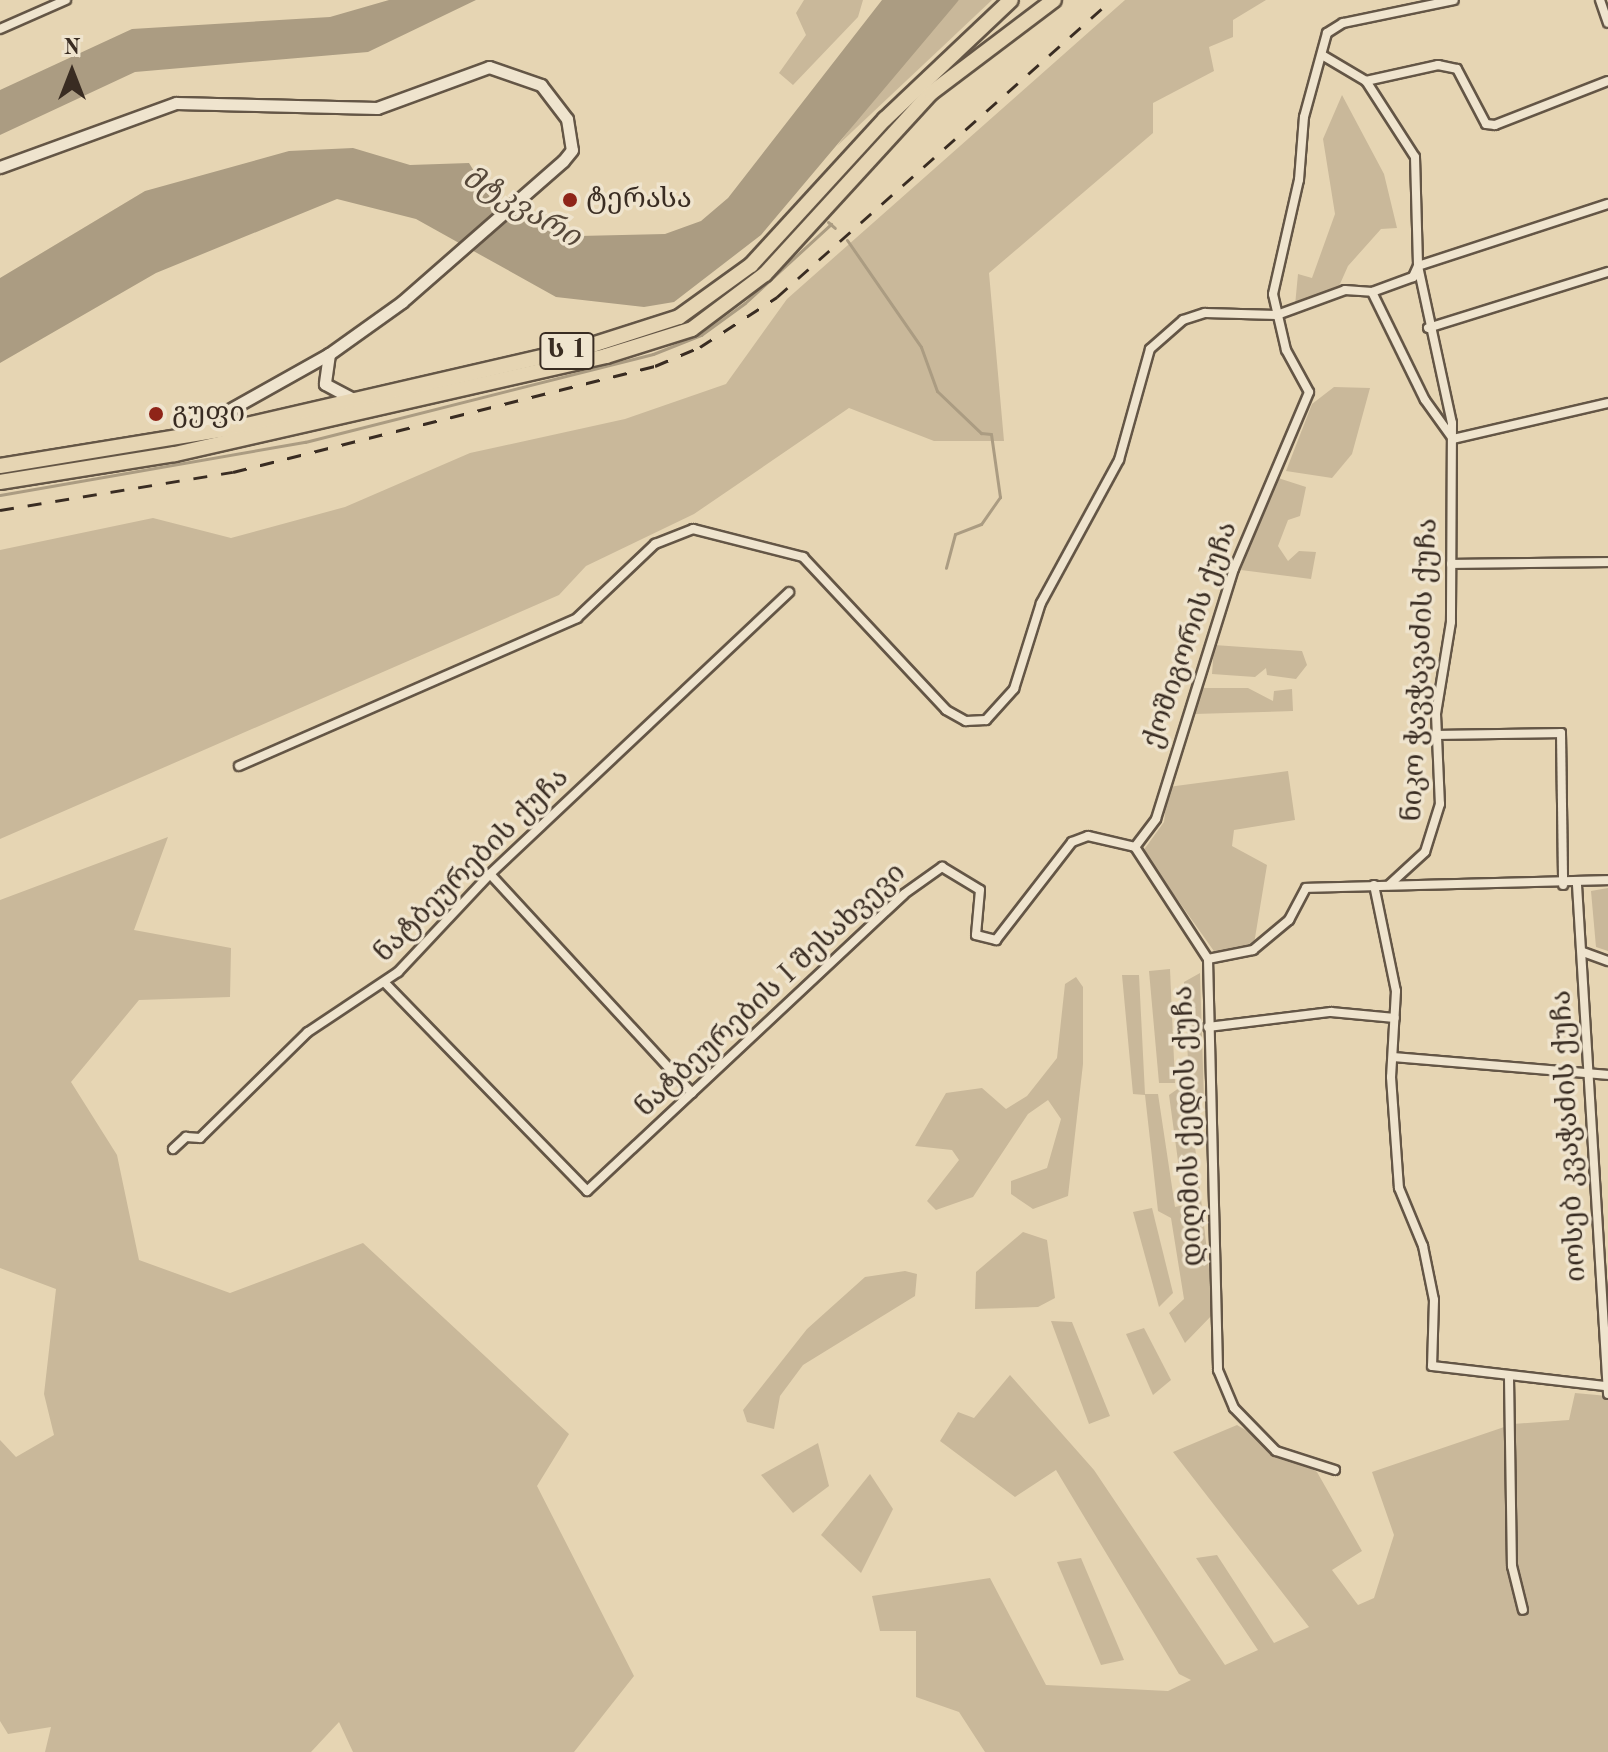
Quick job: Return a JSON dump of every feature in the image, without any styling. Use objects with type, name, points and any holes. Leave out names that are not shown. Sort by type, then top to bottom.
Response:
[{"type":"highway","name":"ს 1","points":[[0,466],[178,437],[362,399],[605,342],[694,309],[751,265],[894,109],[1011,0]]},
{"type":"highway","name":"ს 1","points":[[0,482],[190,451],[606,356],[692,329],[765,274],[931,93],[1054,0]]},
{"type":"street","points":[[0,29],[66,0]]},
{"type":"street","points":[[1277,315],[1273,294],[1299,180],[1304,117],[1327,33],[1343,23],[1454,0]]},
{"type":"street","points":[[1600,0],[1608,23]]},
{"type":"street","points":[[1322,55],[1366,81],[1438,65],[1457,69],[1486,124],[1495,125],[1608,81]]},
{"type":"street","points":[[0,167],[176,103],[377,108],[489,67],[541,85],[567,119],[572,150],[527,196],[446,264],[329,354],[178,437]]},
{"type":"street","name":"ნიკო ჭავჭავაძის ქუჩა","points":[[1366,81],[1415,157],[1418,266],[1428,328],[1453,439],[1451,564],[1434,836],[1416,863],[1389,885]]},
{"type":"street","points":[[239,766],[577,618],[655,544],[693,529],[803,557],[873,627],[946,710],[966,721],[986,720],[1014,689],[1041,603],[1119,460],[1150,349],[1183,320],[1205,313],[1277,315],[1345,290],[1372,292],[1413,277],[1418,266],[1608,204]]},
{"type":"street","points":[[1428,328],[1608,272]]},
{"type":"street","points":[[1372,292],[1425,400],[1453,439],[1608,403]]},
{"type":"street","name":"ქოშიგორის ქუჩა","points":[[1135,847],[1156,819],[1234,569],[1309,392],[1277,315]]},
{"type":"street","points":[[329,354],[325,384],[334,395],[362,399]]},
{"type":"street","points":[[1451,564],[1608,562]]},
{"type":"street","name":"ნატბეურების ქუჩა","points":[[173,1149],[186,1137],[200,1138],[308,1032],[385,983],[490,874],[789,592]]},
{"type":"street","points":[[1438,735],[1561,733],[1563,885]]},
{"type":"street","name":"ნატბეურების I შესახვევი","points":[[385,983],[587,1191],[942,867],[980,890],[976,935],[996,940],[1072,842],[1088,836],[1135,847]]},
{"type":"street","points":[[1135,847],[1208,959]]},
{"type":"street","points":[[490,874],[692,1093]]},
{"type":"street","name":"დიღმის ქედის ქუჩა","points":[[1335,1470],[1276,1451],[1223,1389],[1208,959],[1253,950],[1289,920],[1306,888],[1577,885],[1608,880]]},
{"type":"street","points":[[1374,885],[1395,1018],[1399,1188],[1431,1286],[1432,1366],[1606,1390]]},
{"type":"street","name":"იოსებ კვაჭაძის ქუჩა","points":[[1577,885],[1593,1069],[1606,1390]]},
{"type":"street","points":[[1583,952],[1608,961]]},
{"type":"street","points":[[1208,1027],[1331,1012],[1395,1018]]},
{"type":"street","points":[[1394,1057],[1593,1069],[1608,1075]]},
{"type":"street","points":[[1509,1378],[1512,1566],[1523,1610]]},
{"type":"shaded area","points":[[389,0],[476,0],[368,52],[135,72],[0,135],[0,90],[132,29],[330,17]]},
{"type":"shaded area","points":[[804,0],[863,0],[858,17],[793,85],[779,73],[806,35],[796,13]]},
{"type":"shaded area","points":[[882,0],[959,0],[761,235],[674,302],[644,307],[556,297],[416,219],[337,199],[156,273],[0,363],[0,278],[145,191],[289,151],[353,148],[410,165],[469,163],[496,207],[579,236],[665,234],[701,221],[728,198]]},
{"type":"shaded area","points":[[959,0],[992,0],[837,146],[915,44]]},
{"type":"shaded area","points":[[1125,0],[1266,0],[1233,20],[1233,37],[1209,47],[1214,71],[1153,103],[1153,133],[989,273],[1004,441],[934,441],[849,408],[694,514],[586,566],[559,595],[0,839],[0,550],[153,518],[231,538],[345,507],[470,453],[625,419],[726,384],[787,299]]},
{"type":"shaded area","points":[[1342,95],[1384,174],[1397,228],[1381,229],[1348,266],[1336,293],[1294,316],[1298,274],[1312,278],[1335,214],[1323,139]]},
{"type":"shaded area","points":[[1334,387],[1370,388],[1352,454],[1332,478],[1286,471],[1312,404]]},
{"type":"shaded area","points":[[184,443],[167,448],[0,476],[0,470]]},
{"type":"shaded area","points":[[1275,477],[1306,487],[1300,516],[1288,520],[1278,546],[1288,561],[1299,551],[1316,552],[1311,579],[1241,570]]},
{"type":"shaded area","points":[[1214,645],[1302,651],[1307,665],[1296,679],[1267,675],[1266,668],[1255,677],[1212,674]]},
{"type":"shaded area","points":[[1201,688],[1248,688],[1273,701],[1274,691],[1292,689],[1293,711],[1194,714]]},
{"type":"shaded area","points":[[1288,771],[1295,820],[1234,830],[1232,846],[1267,865],[1254,944],[1216,954],[1143,851],[1164,822],[1168,787]]},
{"type":"shaded area","points":[[168,837],[134,930],[231,948],[230,997],[139,1000],[71,1082],[117,1155],[139,1260],[230,1293],[363,1243],[569,1434],[537,1486],[634,1676],[574,1752],[353,1752],[339,1722],[311,1752],[45,1752],[51,1727],[8,1734],[0,1721],[0,1440],[16,1457],[54,1435],[44,1394],[56,1289],[0,1268],[0,900]]},
{"type":"shaded area","points":[[1608,888],[1608,951],[1596,947],[1591,891]]},
{"type":"shaded area","points":[[1170,969],[1175,1083],[1159,1083],[1149,971]]},
{"type":"shaded area","points":[[1200,973],[1204,1100],[1190,1102],[1214,1313],[1185,1343],[1169,1313],[1184,1299],[1171,1218],[1158,1211],[1145,1095],[1133,1094],[1122,975],[1139,975],[1145,1094],[1158,1094],[1175,1207],[1184,1205],[1169,1095],[1189,1081],[1184,982]]},
{"type":"shaded area","points":[[1076,977],[1083,987],[1083,1064],[1068,1196],[1033,1209],[1011,1194],[1011,1181],[1047,1168],[1061,1119],[1048,1100],[1028,1114],[973,1197],[936,1210],[927,1201],[959,1160],[952,1150],[915,1146],[946,1093],[982,1088],[1006,1109],[1027,1096],[1057,1058],[1065,984]]},
{"type":"shaded area","points":[[1152,1208],[1173,1293],[1159,1307],[1133,1212]]},
{"type":"shaded area","points":[[1023,1232],[1047,1240],[1055,1298],[1038,1307],[975,1309],[976,1272]]},
{"type":"shaded area","points":[[905,1271],[917,1274],[915,1296],[803,1365],[780,1396],[774,1429],[747,1422],[743,1410],[807,1329],[865,1277]]},
{"type":"shaded area","points":[[1051,1321],[1072,1322],[1110,1416],[1089,1424]]},
{"type":"shaded area","points":[[1144,1328],[1171,1380],[1153,1395],[1126,1334]]},
{"type":"shaded area","points":[[1010,1375],[1094,1470],[1225,1665],[1258,1650],[1196,1558],[1217,1555],[1274,1643],[1309,1627],[1173,1452],[1237,1425],[1317,1472],[1362,1551],[1332,1570],[1358,1605],[1374,1598],[1394,1535],[1372,1472],[1513,1424],[1569,1420],[1575,1393],[1608,1396],[1608,1752],[985,1752],[959,1712],[916,1697],[916,1631],[880,1631],[872,1596],[990,1578],[1046,1685],[1168,1691],[1191,1680],[1179,1674],[1056,1470],[1015,1497],[940,1441],[958,1412],[974,1418]]},
{"type":"shaded area","points":[[818,1443],[829,1486],[793,1513],[761,1475]]},
{"type":"shaded area","points":[[870,1474],[893,1509],[861,1573],[821,1535]]},
{"type":"shaded area","points":[[1081,1558],[1124,1660],[1101,1665],[1057,1562]]},
{"type":"waterway","points":[[828,222],[835,228]]},
{"type":"waterway","points":[[0,495],[305,442],[653,354],[701,335],[745,303],[831,224]]},
{"type":"waterway","points":[[847,240],[921,347],[937,391],[981,433],[991,434],[1000,497],[981,524],[955,534],[946,568]]},
{"type":"railway","points":[[0,510],[233,472],[655,366],[700,347],[777,297],[1111,0]]},
{"type":"place","name":"ტერასა","points":[[570,200]]},
{"type":"place","name":"გუფი","points":[[156,414]]},
{"type":"water label","name":"მტკვარი","points":[[521,208]]}]
